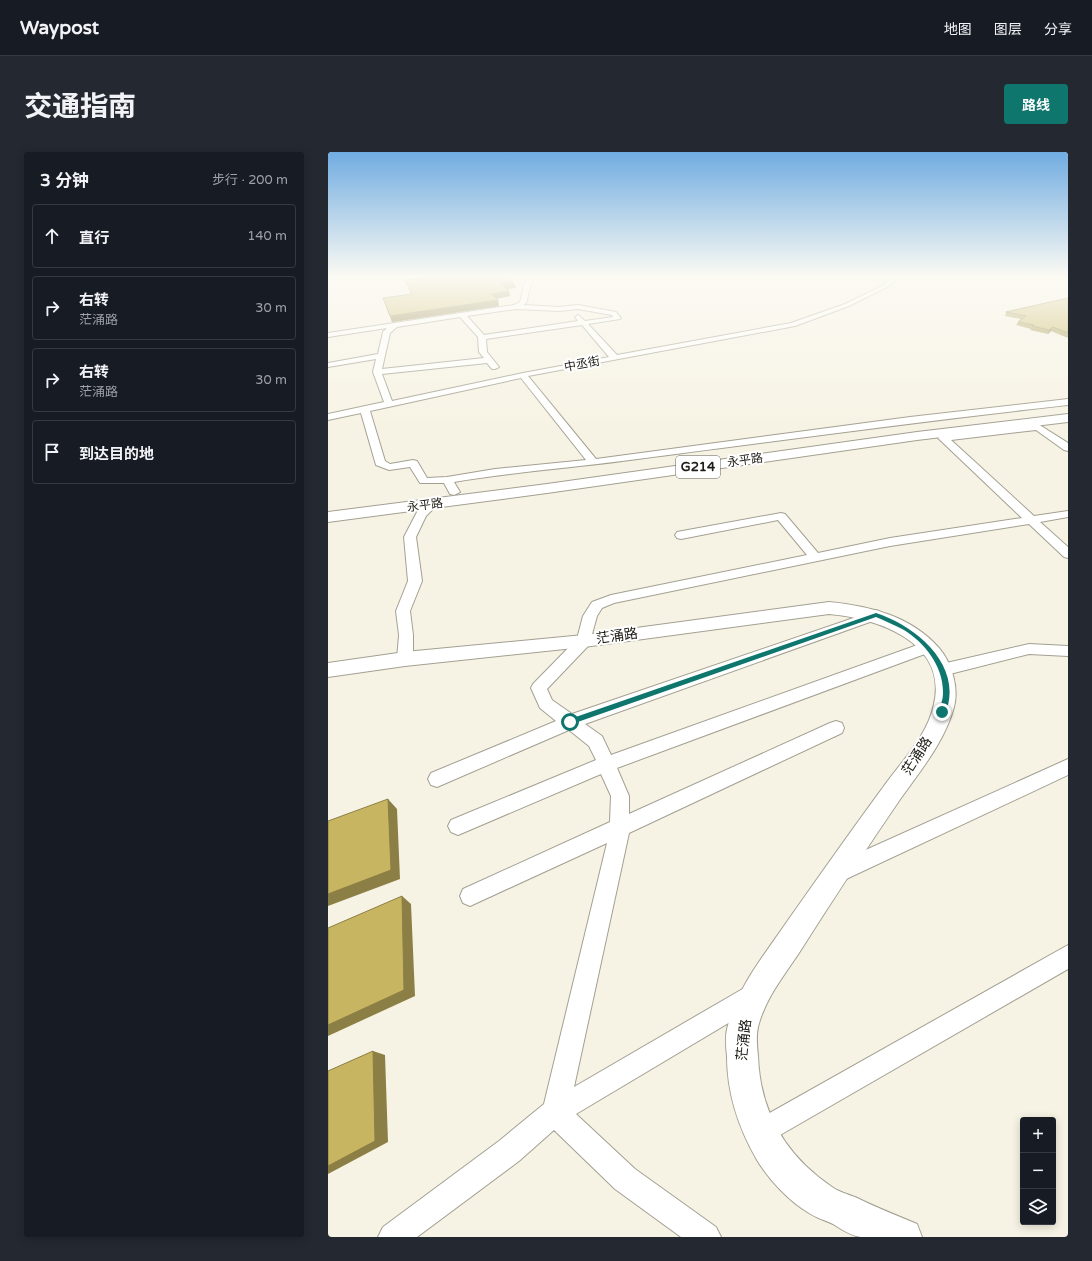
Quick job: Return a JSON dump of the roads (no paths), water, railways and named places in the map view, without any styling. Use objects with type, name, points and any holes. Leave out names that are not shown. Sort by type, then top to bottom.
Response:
[{"type":"highway","name":"永平路","points":[[328,508],[431,500],[454,492],[879,432],[1068,412]]},
{"type":"highway","name":"永平路","points":[[328,517],[431,500],[884,440],[1068,418]]},
{"type":"street","points":[[328,335],[384,327]]},
{"type":"street","points":[[389,404],[377,372],[380,356],[388,332],[393,327]]},
{"type":"street","points":[[473,327],[482,337],[483,352],[505,379]]},
{"type":"street","points":[[482,337],[558,327]]},
{"type":"street","points":[[587,327],[614,357]]},
{"type":"street","name":"中丞街","points":[[328,417],[523,375],[784,327]]},
{"type":"street","points":[[328,365],[380,356]]},
{"type":"street","points":[[377,372],[490,360]]},
{"type":"street","points":[[523,375],[593,462]]},
{"type":"street","points":[[365,410],[380,463],[389,467],[413,463],[424,481],[447,480],[494,472],[593,462],[910,420],[1068,402]]},
{"type":"street","points":[[1068,448],[1038,427],[943,438],[1068,554]]},
{"type":"street","points":[[447,480],[454,492]]},
{"type":"street","points":[[405,659],[406,635],[403,611],[415,581],[410,537],[421,514],[431,500]]},
{"type":"street","points":[[555,1112],[619,827],[620,796],[596,741],[546,704],[539,688],[584,641],[590,616],[597,605],[611,599],[890,542],[1068,514]]},
{"type":"street","points":[[682,535],[781,516],[815,558]]},
{"type":"street","name":"茫涌路","points":[[328,670],[405,659],[584,641],[829,608],[842,608],[876,615],[906,629],[928,646],[942,670],[946,695],[942,712],[924,748],[836,873],[755,994],[747,1012],[742,1033],[741,1069],[748,1105],[759,1132],[769,1150],[788,1175],[817,1198],[878,1228],[904,1237]]},
{"type":"street","points":[[437,779],[570,722],[876,615]]},
{"type":"street","points":[[458,826],[606,764],[928,646]]},
{"type":"street","points":[[942,670],[1029,648],[1068,651]]},
{"type":"street","points":[[470,896],[836,728]]},
{"type":"street","points":[[836,873],[1068,767]]},
{"type":"street","points":[[759,1132],[1068,956]]},
{"type":"street","points":[[393,1237],[509,1151],[555,1112],[755,994]]},
{"type":"street","points":[[555,1112],[625,1179],[706,1237]]}]
